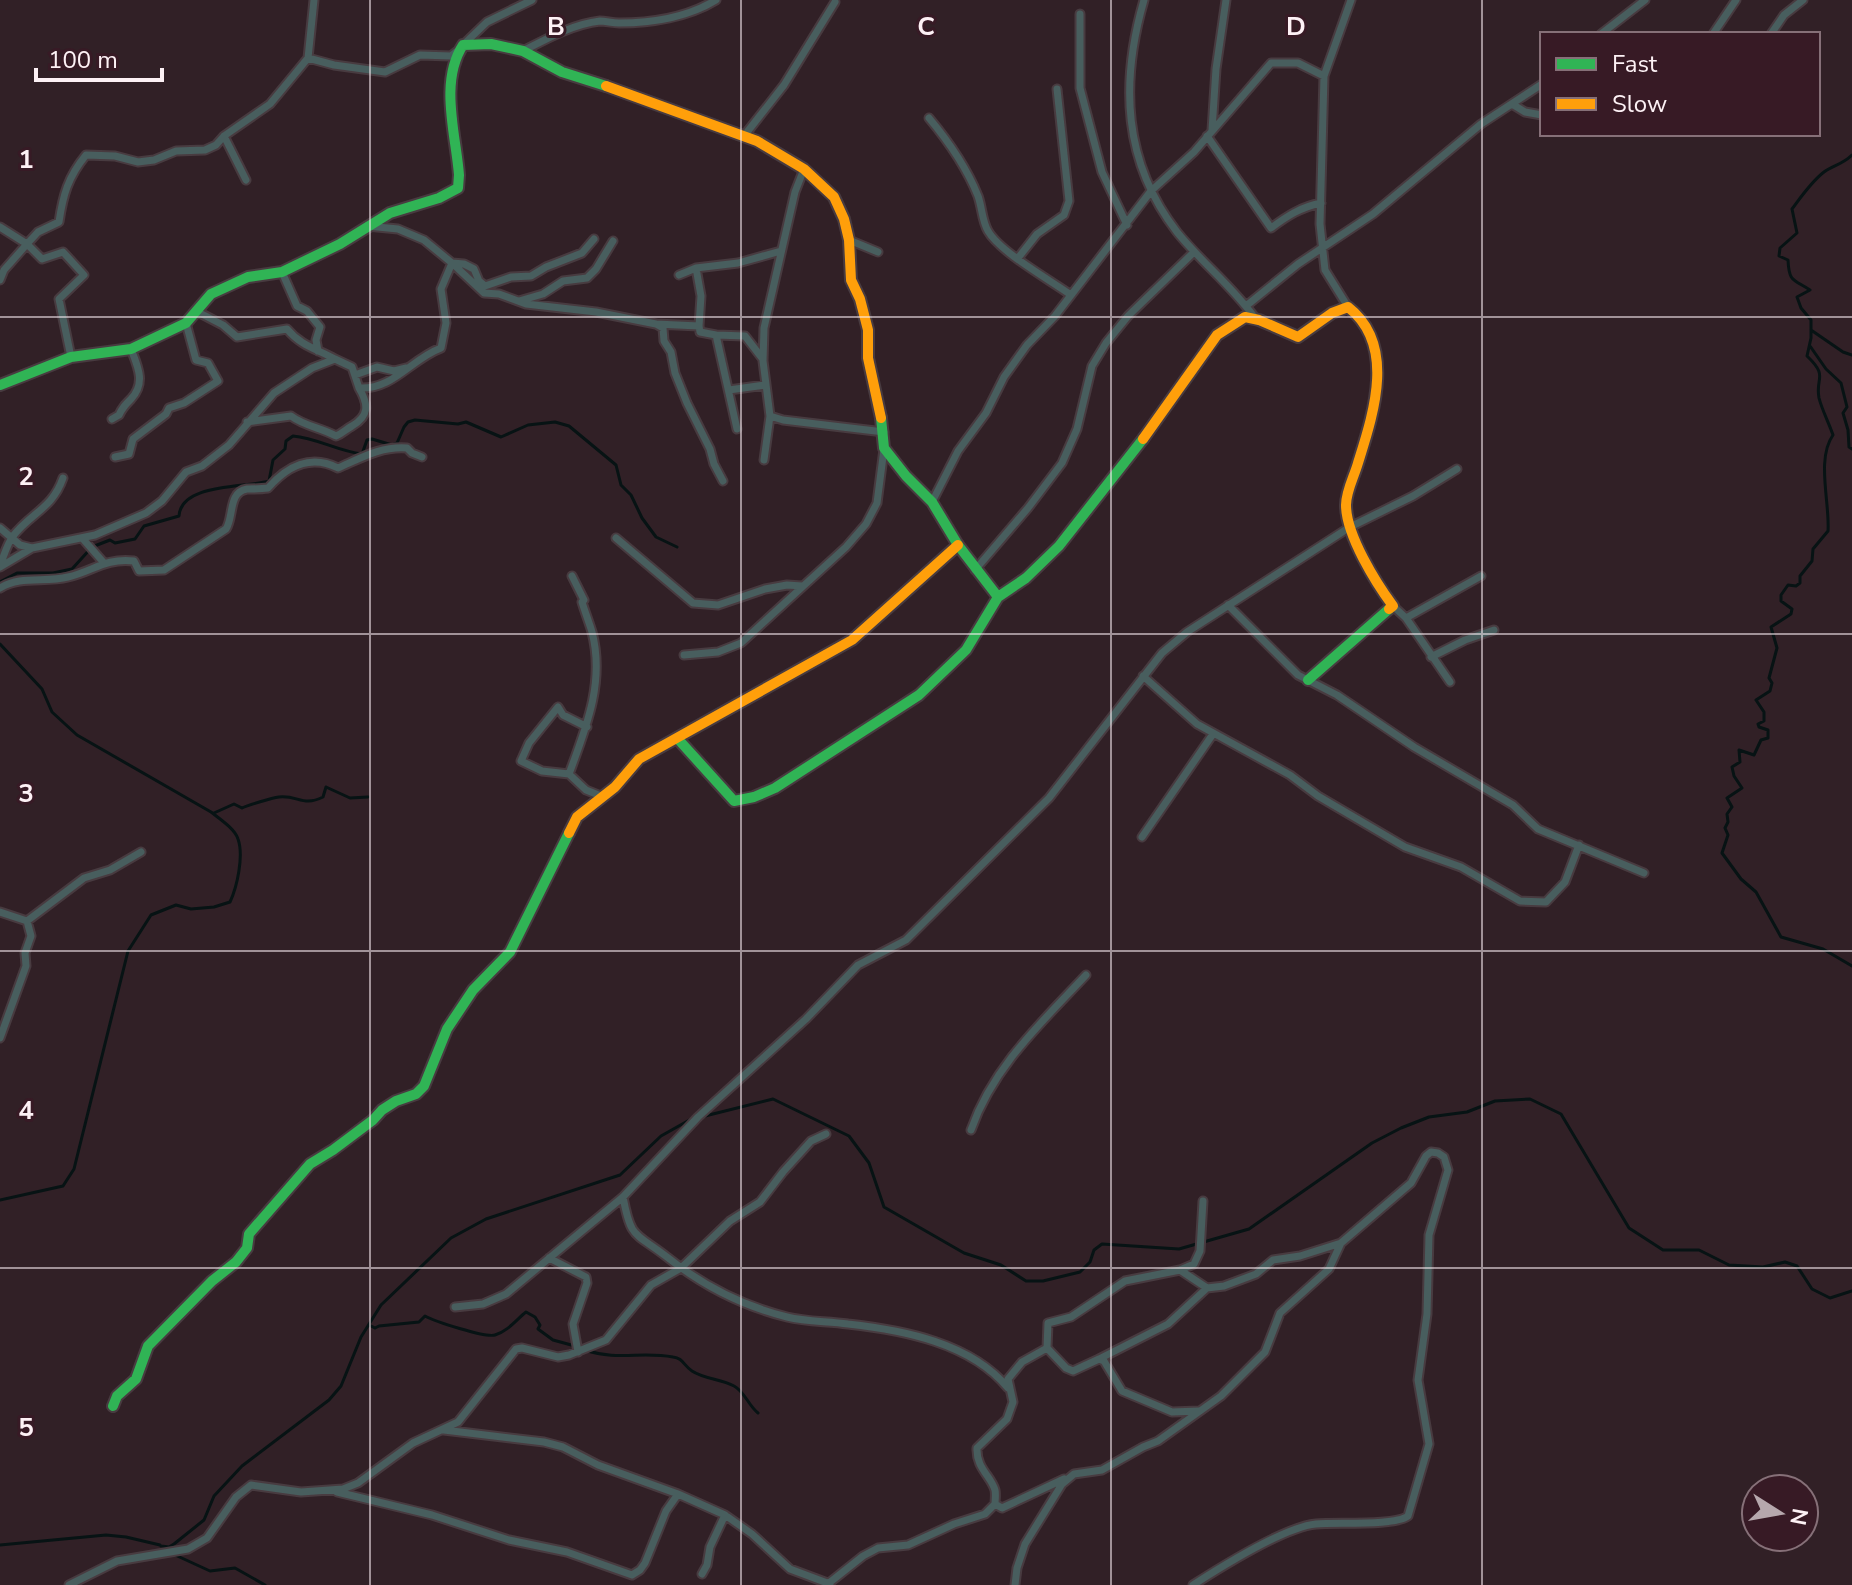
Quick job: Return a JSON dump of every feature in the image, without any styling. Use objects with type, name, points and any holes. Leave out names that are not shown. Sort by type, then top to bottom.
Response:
[{"type":"street","points":[[0,280],[4,270],[38,232],[59,222],[63,194],[72,172],[86,155],[115,156],[138,162],[154,160],[176,151],[205,150],[270,104],[308,58],[314,0]]},
{"type":"street","points":[[308,58],[385,72],[420,55],[451,56],[487,22],[530,0]]},
{"type":"street","points":[[523,51],[587,24],[601,21],[618,24],[684,15],[716,0]]},
{"type":"street","points":[[1144,0],[1130,61],[1133,135],[1141,171],[1171,223],[1255,318]]},
{"type":"street","points":[[1226,0],[1210,133],[1271,228],[1290,214],[1321,203]]},
{"type":"street","points":[[1351,0],[1324,76],[1322,248],[1325,270],[1348,307],[1357,313],[1370,334],[1376,353],[1378,386],[1373,418],[1346,505],[1350,527],[1393,606],[1406,618],[1450,682]]},
{"type":"street","points":[[1604,32],[1645,0]]},
{"type":"street","points":[[1714,32],[1736,0]]},
{"type":"street","points":[[1772,32],[1784,15],[1803,0]]},
{"type":"street","points":[[744,136],[784,85],[835,2]]},
{"type":"street","points":[[1080,14],[1080,88],[1102,172],[1127,225]]},
{"type":"street","points":[[459,48],[491,44],[523,51],[562,72],[634,94],[744,136],[804,169],[834,197],[844,219],[849,240],[851,280],[860,299],[868,330],[868,358],[884,432],[877,503],[846,547],[741,643],[718,652],[684,655]]},
{"type":"street","points":[[0,385],[71,357],[131,349],[186,323],[211,294],[248,277],[282,272],[340,244],[390,213],[439,198],[458,188],[461,175],[454,138],[452,90],[459,48]]},
{"type":"street","points":[[932,502],[958,451],[986,413],[1004,377],[1151,191],[1194,152],[1271,63],[1298,63],[1324,76]]},
{"type":"street","points":[[1246,306],[1373,214],[1449,148],[1540,85]]},
{"type":"street","points":[[1018,258],[1037,234],[1064,215],[1069,201],[1057,89]]},
{"type":"street","points":[[1512,104],[1525,112],[1540,115]]},
{"type":"street","points":[[929,118],[951,144],[967,171],[979,199],[986,230],[1018,258],[1071,295]]},
{"type":"street","points":[[224,136],[246,180]]},
{"type":"street","points":[[764,460],[770,416],[763,361],[764,328],[795,192],[804,169]]},
{"type":"street","points":[[365,226],[398,229],[424,240],[481,292],[526,304],[596,312],[656,324],[699,326]]},
{"type":"street","points":[[0,227],[27,244],[42,259],[63,252],[84,275],[59,299],[71,357]]},
{"type":"street","points":[[452,263],[474,269],[485,286],[511,277],[531,276],[582,253],[594,239]]},
{"type":"street","points":[[849,240],[878,252]]},
{"type":"street","points":[[519,301],[543,294],[563,281],[587,278],[613,241]]},
{"type":"street","points":[[679,275],[696,268],[738,263],[781,251]]},
{"type":"street","points":[[975,570],[1062,463],[1077,429],[1092,366],[1106,343],[1139,304],[1194,252]]},
{"type":"street","points":[[359,388],[381,387],[441,348],[446,323],[441,289],[452,263]]},
{"type":"street","points":[[696,268],[701,296],[700,332],[745,336],[763,361]]},
{"type":"street","points":[[282,272],[297,306],[307,311],[320,327],[316,340],[318,353],[312,368]]},
{"type":"street","points":[[678,739],[734,801],[775,788],[919,695],[966,650],[998,597],[1034,572],[1059,546],[1154,425],[1217,335],[1245,317],[1255,318],[1282,333],[1298,337],[1332,313],[1348,307]]},
{"type":"street","points":[[196,311],[223,325],[237,337],[287,329],[318,353],[349,364],[367,405],[360,423],[336,436],[291,416],[247,422]]},
{"type":"street","points":[[115,457],[129,454],[133,439],[166,414],[169,408],[184,403],[218,381],[208,363],[196,360],[186,323]]},
{"type":"street","points":[[656,324],[663,328],[675,373],[723,481]]},
{"type":"street","points":[[716,335],[737,429]]},
{"type":"street","points":[[112,419],[119,415],[123,405],[138,390],[141,380],[131,349]]},
{"type":"street","points":[[0,566],[32,548],[83,539],[152,509],[186,472],[202,466],[229,445],[274,393],[312,368],[335,359]]},
{"type":"street","points":[[355,375],[382,366],[394,371],[409,368]]},
{"type":"street","points":[[729,390],[765,385]]},
{"type":"street","points":[[770,416],[884,432]]},
{"type":"street","points":[[0,588],[10,582],[67,578],[113,560],[134,561],[139,571],[164,570],[230,525],[237,495],[249,489],[268,488],[284,470],[306,462],[330,463],[338,468],[376,451],[398,447],[407,448],[422,457]]},
{"type":"street","points":[[884,448],[932,502],[975,570],[998,597]]},
{"type":"street","points":[[455,1307],[483,1304],[506,1294],[623,1197],[698,1117],[806,1019],[858,965],[906,940],[1049,798],[1162,653],[1187,632],[1350,527],[1413,496],[1457,469]]},
{"type":"street","points":[[0,566],[11,539],[38,511],[51,503],[63,478]]},
{"type":"street","points":[[0,528],[11,539],[32,548]]},
{"type":"street","points":[[616,538],[693,603],[718,605],[765,589],[802,586]]},
{"type":"street","points":[[83,539],[104,563]]},
{"type":"street","points":[[113,1406],[117,1396],[136,1379],[148,1346],[212,1281],[236,1262],[247,1248],[249,1234],[310,1164],[333,1150],[382,1110],[416,1094],[424,1086],[447,1029],[473,990],[510,952],[521,934],[577,817],[615,787],[639,759],[852,640],[958,545]]},
{"type":"street","points":[[569,774],[594,705],[595,656],[584,600],[572,576]]},
{"type":"street","points":[[1406,618],[1481,576]]},
{"type":"street","points":[[1228,605],[1298,675],[1366,713],[1414,747],[1513,805],[1538,829],[1644,873]]},
{"type":"street","points":[[1308,680],[1393,606]]},
{"type":"street","points":[[1431,657],[1494,630]]},
{"type":"street","points":[[1143,676],[1197,724],[1213,734],[1290,775],[1318,796],[1405,847],[1461,867],[1520,901],[1546,902],[1565,882],[1579,845]]},
{"type":"street","points":[[587,727],[563,715],[558,707],[529,743],[521,761],[528,767],[542,771],[569,774],[586,790],[601,796]]},
{"type":"street","points":[[1142,837],[1213,734]]},
{"type":"street","points":[[27,921],[74,884],[110,870],[141,852]]},
{"type":"street","points":[[0,912],[27,921]]},
{"type":"street","points":[[0,1038],[26,966],[25,953],[31,936],[27,921]]},
{"type":"street","points":[[971,1130],[993,1080],[1005,1062],[1086,975]]},
{"type":"street","points":[[69,1585],[117,1561],[188,1549],[207,1538],[236,1497],[251,1485],[301,1492],[343,1489],[358,1483],[413,1443],[465,1415],[516,1349],[558,1357],[576,1347],[606,1340],[651,1285],[681,1268],[730,1221],[760,1202],[811,1141],[826,1134]]},
{"type":"street","points":[[1193,1585],[1256,1548],[1305,1526],[1361,1521],[1393,1523],[1401,1522],[1408,1516],[1429,1444],[1418,1380],[1427,1314],[1429,1235],[1448,1170],[1444,1157],[1431,1152],[1411,1183],[1341,1243],[1300,1256],[1273,1260],[1256,1274],[1224,1286],[1207,1288],[1168,1324],[1073,1371],[1066,1368],[1047,1348],[1048,1323],[1071,1317],[1125,1281],[1180,1270],[1194,1264],[1200,1251],[1203,1201]]},
{"type":"street","points":[[442,1430],[554,1444],[598,1465],[725,1515],[752,1534],[790,1569],[831,1584],[863,1556],[878,1548],[908,1545],[985,1514],[995,1504],[995,1488],[986,1477],[977,1448],[1007,1419],[1013,1402],[1008,1388],[995,1372],[936,1341],[898,1331],[788,1317],[717,1291],[641,1240],[631,1229],[623,1197]]},
{"type":"street","points":[[995,1504],[1002,1508],[1074,1474],[1102,1470],[1158,1441],[1203,1411],[1265,1352],[1280,1313],[1329,1269],[1341,1243]]},
{"type":"street","points":[[549,1258],[586,1277],[586,1288],[574,1318],[576,1347]]},
{"type":"street","points":[[1180,1270],[1207,1288]]},
{"type":"street","points":[[1008,1388],[1008,1379],[1022,1362],[1047,1348]]},
{"type":"street","points":[[1099,1359],[1104,1361],[1122,1391],[1172,1412],[1203,1411]]},
{"type":"street","points":[[1015,1585],[1025,1544],[1049,1503],[1074,1474]]},
{"type":"street","points":[[328,1490],[432,1515],[509,1540],[567,1552],[632,1575],[645,1563],[666,1511],[678,1494]]},
{"type":"street","points":[[702,1574],[725,1515]]},
{"type":"waterway","points":[[1852,155],[1815,180],[1792,209],[1797,233],[1780,248],[1779,256],[1788,260],[1791,276],[1810,290],[1797,297],[1811,320],[1807,356],[1818,368],[1819,398],[1833,435],[1824,469],[1828,531],[1813,549],[1812,561],[1800,576],[1800,583],[1788,585],[1781,595],[1781,601],[1792,609],[1791,614],[1771,627],[1777,648],[1769,678],[1772,683],[1770,691],[1756,700],[1764,712],[1764,721],[1758,724],[1768,730],[1768,738],[1761,740],[1754,755],[1739,750],[1740,762],[1732,767],[1742,788],[1727,798],[1732,807],[1727,814],[1725,828],[1728,835],[1722,853],[1741,879],[1756,892],[1781,937],[1823,949],[1852,966]]},
{"type":"waterway","points":[[1811,330],[1852,355]]},
{"type":"waterway","points":[[1810,346],[1826,369],[1841,383],[1847,407],[1843,413],[1849,447],[1852,449]]},
{"type":"waterway","points":[[0,582],[17,573],[53,573],[72,569],[92,547],[110,540],[115,543],[135,539],[144,526],[179,516],[182,505],[202,492],[269,481],[273,460],[293,436],[362,454],[367,440],[392,445],[397,443],[404,427],[415,420],[466,422],[501,437],[528,425],[555,422],[569,426],[616,465],[621,485],[631,495],[656,537],[677,547]]},
{"type":"waterway","points":[[0,644],[42,689],[52,712],[77,735],[211,812],[234,832],[240,854],[230,902],[191,909],[176,905],[151,915],[128,951],[74,1169],[63,1186],[0,1200]]},
{"type":"waterway","points":[[214,813],[234,804],[242,808],[279,797],[316,800],[323,797],[326,787],[350,798],[368,797]]},
{"type":"waterway","points":[[701,1117],[773,1099],[849,1136],[869,1163],[884,1207],[964,1253],[1001,1265],[1026,1281],[1043,1281],[1080,1272],[1090,1262],[1094,1250],[1102,1244],[1179,1249],[1249,1229],[1372,1143],[1401,1128],[1429,1117],[1467,1112],[1495,1101],[1530,1099],[1561,1114],[1629,1228],[1663,1250],[1699,1250],[1729,1265],[1763,1267],[1785,1262],[1797,1266],[1812,1289],[1830,1298],[1852,1291]]},
{"type":"waterway","points":[[161,1546],[174,1544],[204,1520],[214,1496],[242,1466],[329,1400],[341,1386],[361,1337],[381,1305],[451,1238],[486,1219],[620,1175],[661,1136],[693,1118]]},
{"type":"waterway","points":[[369,1325],[375,1328],[419,1322],[425,1316],[471,1332],[495,1335],[526,1312],[535,1317],[540,1325],[538,1329],[553,1340],[575,1346]]},
{"type":"waterway","points":[[585,1350],[608,1355],[676,1358],[697,1374],[738,1389],[758,1413]]},
{"type":"waterway","points":[[0,1545],[106,1535],[160,1545]]},
{"type":"waterway","points":[[173,1554],[210,1571],[235,1568],[265,1585]]},
{"type":"traffic: fast","points":[[0,385],[71,357],[131,349],[186,323],[211,294],[248,277],[282,272],[340,244],[390,213],[439,198],[458,188],[450,92],[456,60],[463,45],[491,44],[523,51],[562,72],[606,86]]},
{"type":"traffic: fast","points":[[881,418],[884,448],[932,502],[958,545],[998,597]]},
{"type":"traffic: fast","points":[[678,739],[734,801],[775,788],[919,695],[966,650],[998,597],[1026,578],[1059,546],[1143,439]]},
{"type":"traffic: fast","points":[[1308,680],[1389,609]]},
{"type":"traffic: fast","points":[[113,1406],[117,1396],[136,1379],[148,1346],[212,1281],[236,1262],[247,1248],[249,1234],[310,1164],[333,1150],[382,1110],[416,1094],[424,1086],[447,1029],[473,990],[510,952],[569,833]]},
{"type":"traffic: slow","points":[[606,86],[757,141],[804,169],[834,197],[849,240],[851,280],[860,299],[868,330],[868,358],[881,418]]},
{"type":"traffic: slow","points":[[1143,439],[1217,335],[1245,317],[1298,337],[1332,313],[1348,307],[1363,323],[1372,341],[1377,360],[1377,381],[1370,424],[1347,494],[1347,517],[1363,558],[1393,606],[1389,609]]},
{"type":"traffic: slow","points":[[569,833],[577,817],[615,787],[639,759],[852,640],[958,545]]}]
